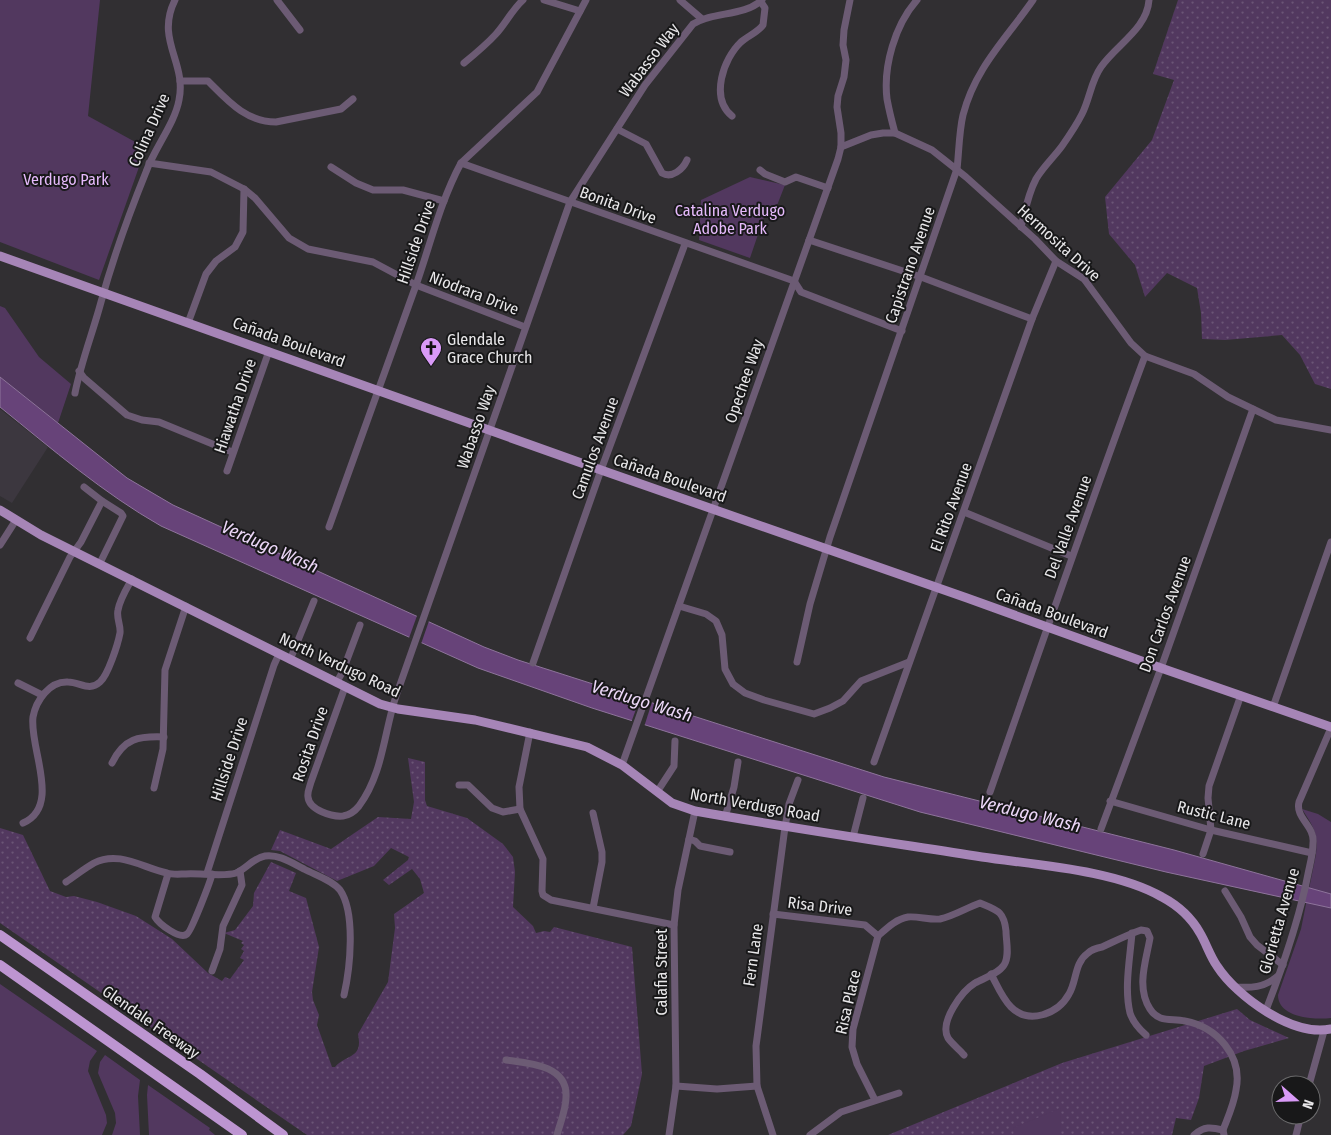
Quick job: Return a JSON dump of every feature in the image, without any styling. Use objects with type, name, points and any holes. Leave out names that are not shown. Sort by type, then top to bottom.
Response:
[{"type":"highway","name":"Glendale Freeway","points":[[0,935],[200,1074],[284,1135]]},
{"type":"highway","points":[[0,965],[242,1135]]},
{"type":"main road","name":"Cañada Boulevard","points":[[0,256],[1331,727]]},
{"type":"main road","name":"North Verdugo Road","points":[[0,510],[100,563],[380,704],[392,708],[475,720],[587,747],[622,765],[672,803],[695,811],[853,838],[1067,870],[1118,880],[1148,890],[1176,906],[1189,917],[1200,932],[1216,966],[1250,1001],[1281,1019],[1297,1025],[1327,1030]]},
{"type":"street","points":[[176,0],[168,18],[167,30],[180,81]]},
{"type":"street","points":[[277,0],[300,30]]},
{"type":"street","points":[[464,63],[497,33],[517,5],[524,0]]},
{"type":"street","points":[[544,0],[580,11]]},
{"type":"street","name":"Hillside Drive","points":[[329,527],[416,285],[444,201],[461,163],[537,92],[586,0]]},
{"type":"street","points":[[680,0],[702,19]]},
{"type":"street","name":"Opechee Way","points":[[622,765],[841,147],[837,107],[838,96],[844,77],[846,60],[843,45],[844,30],[850,0]]},
{"type":"street","points":[[841,147],[871,136],[895,133],[887,99],[886,81],[896,37],[911,7],[917,0]]},
{"type":"street","name":"Capistrano Avenue","points":[[797,662],[810,604],[830,537],[957,169],[962,117],[974,83],[982,68],[1013,30],[1033,0]]},
{"type":"street","points":[[1021,227],[1031,190],[1037,178],[1063,145],[1082,115],[1101,67],[1145,16],[1149,0]]},
{"type":"street","points":[[732,116],[723,106],[720,87],[727,64],[735,49],[763,25],[765,8],[762,1]]},
{"type":"street","name":"Wabasso Way","points":[[344,816],[353,812],[369,790],[380,760],[392,708],[570,202],[645,85],[693,24],[702,19],[743,10],[762,1]]},
{"type":"street","name":"Colina Drive","points":[[74,393],[103,292],[149,164],[176,110],[180,93],[180,81],[208,82],[249,117],[266,122],[276,122],[341,109],[353,99]]},
{"type":"street","points":[[617,129],[646,144],[662,173],[666,176],[672,175],[684,167],[687,160]]},
{"type":"street","name":"Hermosita Drive","points":[[895,133],[932,150],[957,169],[1021,227],[1056,262],[1084,279],[1131,343],[1145,356],[1194,374],[1228,397],[1276,420],[1331,430]]},
{"type":"street","name":"Bonita Drive","points":[[461,163],[685,244],[794,281]]},
{"type":"street","name":"Niodrara Drive","points":[[149,164],[211,172],[244,189],[255,198],[289,238],[308,249],[373,262],[416,285],[525,327]]},
{"type":"street","points":[[331,167],[356,183],[373,190],[403,190],[444,201]]},
{"type":"street","points":[[760,170],[784,182],[796,177],[828,188]]},
{"type":"street","points":[[188,323],[206,274],[216,261],[235,247],[243,232],[244,189]]},
{"type":"street","points":[[809,240],[921,277],[1032,318]]},
{"type":"street","name":"Camulos Avenue","points":[[533,663],[601,470],[685,244]]},
{"type":"street","name":"El Rito Avenue","points":[[874,762],[1032,318],[1056,262]]},
{"type":"street","points":[[794,281],[801,292],[902,331]]},
{"type":"street","name":"Hiawatha Drive","points":[[227,471],[232,452],[269,351]]},
{"type":"street","name":"Del Valle Avenue","points":[[990,792],[1071,556],[1145,356]]},
{"type":"street","points":[[79,371],[84,378],[128,415],[142,420],[159,422],[232,452]]},
{"type":"street","name":"Don Carlos Avenue","points":[[1101,829],[1253,409]]},
{"type":"street","points":[[84,487],[102,501],[121,512],[123,516],[100,563]]},
{"type":"street","points":[[30,638],[70,558],[81,542],[102,501]]},
{"type":"street","points":[[964,512],[1071,556]]},
{"type":"street","points":[[0,544],[16,520]]},
{"type":"street","points":[[1272,707],[1331,542]]},
{"type":"street","points":[[23,823],[30,820],[37,813],[41,802],[40,769],[33,731],[33,717],[42,695],[52,686],[60,683],[72,682],[89,687],[98,684],[103,679],[120,633],[118,608],[132,578]]},
{"type":"street","points":[[290,660],[314,601]]},
{"type":"street","points":[[154,788],[163,749],[165,670],[186,606]]},
{"type":"street","points":[[679,606],[706,614],[716,621],[722,635],[725,669],[733,684],[745,693],[814,714],[843,701],[861,681],[909,662]]},
{"type":"street","points":[[341,685],[342,673],[360,625]]},
{"type":"street","name":"Hillside Drive","points":[[168,874],[155,918],[159,923],[181,936],[185,936],[190,932],[211,880],[209,873],[279,654]]},
{"type":"street","points":[[18,683],[42,695]]},
{"type":"street","name":"Rosita Drive","points":[[341,685],[308,797],[311,804],[316,808],[331,814],[344,816]]},
{"type":"street","points":[[1203,854],[1211,830],[1208,798],[1209,786],[1241,695]]},
{"type":"street","name":"Glorietta Avenue","points":[[1266,1010],[1283,965],[1302,903],[1312,853],[1314,837],[1299,813],[1298,807],[1331,727]]},
{"type":"street","points":[[530,732],[519,787],[520,809],[543,858],[543,895],[551,900],[674,925]]},
{"type":"street","points":[[112,763],[117,753],[127,743],[144,736],[164,737]]},
{"type":"street","points":[[657,792],[674,766],[675,741]]},
{"type":"street","points":[[725,817],[734,787],[738,762]]},
{"type":"street","name":"Fern Lane","points":[[773,1135],[757,1086],[756,1046],[785,827],[789,804],[798,780]]},
{"type":"street","points":[[459,785],[468,785],[492,808],[502,812],[520,809]]},
{"type":"street","points":[[853,838],[863,798]]},
{"type":"street","name":"Rustic Lane","points":[[1110,801],[1211,830],[1312,853]]},
{"type":"street","name":"Calafia Street","points":[[669,1135],[676,1086],[674,925],[678,890],[695,811]]},
{"type":"street","points":[[593,812],[602,852],[602,862],[593,908]]},
{"type":"street","points":[[689,839],[695,841],[700,846],[730,852]]},
{"type":"street","points":[[687,848],[693,849],[700,846]]},
{"type":"street","points":[[66,882],[96,862],[109,858],[126,859],[168,874],[230,874],[240,871],[260,858],[266,856],[278,857],[332,884],[340,891],[347,911],[350,938],[349,971],[344,995]]},
{"type":"street","points":[[212,971],[220,949],[222,926],[242,885],[240,871]]},
{"type":"street","points":[[1225,891],[1241,917],[1250,937],[1257,945],[1283,965]]},
{"type":"street","points":[[878,936],[897,921],[909,917],[939,919],[980,903],[996,909],[1005,919],[1007,954],[1005,964],[999,971],[972,985],[951,1010],[946,1024],[948,1037],[964,1055]]},
{"type":"street","name":"Risa Drive","points":[[773,914],[864,925],[878,936]]},
{"type":"street","points":[[991,974],[1011,1007],[1018,1012],[1029,1017],[1048,1014],[1062,1005],[1070,993],[1079,962],[1088,952],[1132,933],[1144,930],[1150,936],[1142,977],[1146,997],[1152,1011],[1158,1017],[1167,1021],[1185,1021],[1207,1028],[1227,1045],[1233,1056],[1237,1076],[1236,1089],[1224,1133],[1208,1127],[1194,1135]]},
{"type":"street","points":[[1132,933],[1128,982],[1129,1004],[1132,1018],[1146,1035]]},
{"type":"street","name":"Risa Place","points":[[875,1100],[852,1047],[852,1030],[878,936]]},
{"type":"street","points":[[1234,986],[1255,988],[1271,982],[1278,976]]},
{"type":"street","points":[[1312,1075],[1327,1030]]},
{"type":"street","points":[[506,1060],[539,1065],[549,1068],[557,1074],[563,1083],[567,1095],[557,1135]]},
{"type":"street","points":[[676,1086],[717,1088],[757,1086]]},
{"type":"street","points":[[810,1135],[841,1112],[899,1093]]},
{"type":"shaded area","points":[[0,409],[48,447],[12,503],[0,496]]},
{"type":"green space","name":"Verdugo Park","points":[[0,0],[100,0],[88,116],[148,149],[139,167],[99,280],[0,242]]},
{"type":"green space","points":[[1178,0],[1331,0],[1331,389],[1315,384],[1300,355],[1282,335],[1225,340],[1202,339],[1201,313],[1197,288],[1167,273],[1145,297],[1135,265],[1109,234],[1105,197],[1152,140],[1174,80],[1153,74]]},
{"type":"green space","name":"Catalina Verdugo Adobe Park","points":[[750,177],[785,185],[776,208],[765,214],[750,258],[699,240],[701,200]]},
{"type":"green space","points":[[0,306],[5,308],[39,357],[71,384],[58,423],[0,377]]},
{"type":"green space","points":[[408,758],[425,762],[425,800],[427,806],[467,818],[503,844],[513,857],[515,872],[513,907],[533,926],[536,933],[550,932],[554,927],[632,947],[642,1074],[631,1126],[623,1135],[307,1135],[0,923],[0,828],[23,835],[50,891],[66,897],[74,896],[97,902],[136,916],[172,939],[208,973],[222,981],[225,977],[230,979],[244,960],[240,958],[244,951],[241,949],[244,945],[241,943],[243,941],[224,933],[235,930],[253,906],[254,893],[271,862],[296,873],[289,891],[306,898],[319,947],[312,992],[319,1015],[317,1025],[332,1067],[335,1067],[356,1052],[359,1042],[358,1034],[388,982],[395,928],[394,914],[424,893],[420,879],[412,869],[389,885],[383,880],[408,860],[409,857],[391,848],[374,866],[337,881],[280,851],[271,850],[280,830],[331,849],[378,817],[411,819],[414,802]]},
{"type":"green space","points":[[1302,809],[1318,814],[1331,822],[1331,1018],[1307,1018],[1291,1013],[1284,1009],[1278,995],[1301,929],[1316,854],[1314,830]]},
{"type":"green space","points":[[0,984],[97,1051],[90,1061],[88,1071],[106,1115],[107,1123],[102,1135],[0,1135]]},
{"type":"green space","points":[[1237,1009],[1250,1020],[1289,1038],[1244,1051],[1204,1066],[1199,1098],[1191,1120],[1176,1118],[1172,1135],[888,1135],[1062,1063]]},
{"type":"green space","points":[[105,1055],[140,1080],[138,1096],[140,1135],[112,1135],[116,1123],[115,1113],[98,1073],[100,1062]]},
{"type":"green space","points":[[148,1085],[210,1128],[209,1130],[215,1135],[149,1135]]},
{"type":"green space","points":[[1061,1108],[1060,1135],[1014,1135],[1013,1128]]},
{"type":"water","name":"Verdugo Wash","points":[[0,377],[127,478],[173,505],[484,647],[518,660],[884,777],[1174,850],[1331,894],[1331,908],[1166,872],[920,812],[592,708],[478,668],[161,526],[78,470],[0,407]]},
{"type":"pier","points":[[418,613],[430,618],[421,644],[409,638]]},
{"type":"pier","points":[[640,698],[652,702],[644,727],[631,723]]},
{"type":"place","name":"Glendale Grace Church","points":[[431,367]]}]
